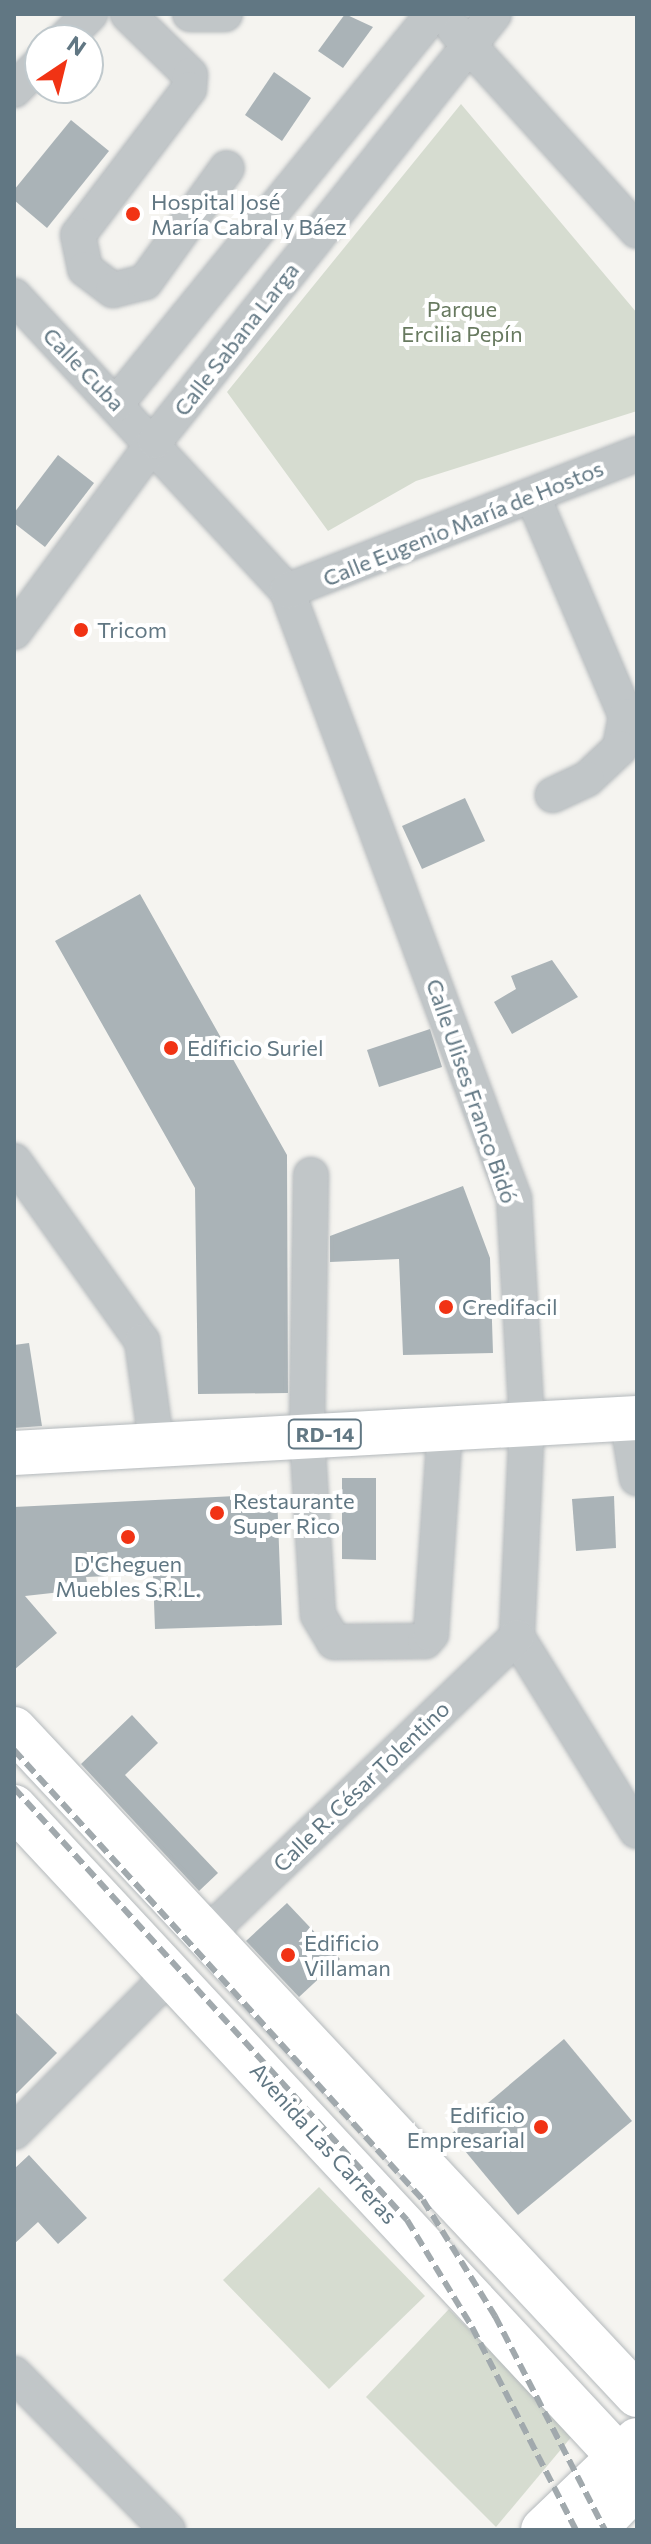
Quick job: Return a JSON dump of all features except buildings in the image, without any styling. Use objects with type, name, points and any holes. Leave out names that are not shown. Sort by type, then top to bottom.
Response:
[{"type":"main road","name":"RD-14","points":[[14,1453],[156,1441],[632,1419]]},
{"type":"main road","points":[[14,1729],[637,2395]]},
{"type":"main road","name":"Avenida Las Carreras","points":[[14,1807],[632,2464]]},
{"type":"main road","points":[[543,2530],[632,2464]]},
{"type":"main road","points":[[594,2530],[632,2464]]},
{"type":"street","points":[[128,14],[190,75],[189,89],[78,235],[85,269],[113,290],[145,282],[227,168]]},
{"type":"street","points":[[190,14],[225,14]]},
{"type":"street","points":[[117,403],[435,14],[470,45],[637,231]]},
{"type":"street","name":"Calle Sabana Larga","points":[[14,632],[155,441],[494,14]]},
{"type":"street","name":"Calle Cuba","points":[[14,296],[155,441]]},
{"type":"street","name":"Calle Ulises Franco Bidó","points":[[155,441],[287,591],[514,1198],[527,1422],[517,1637]]},
{"type":"street","name":"Calle Eugenio María de Hostos","points":[[287,591],[637,454]]},
{"type":"street","points":[[533,497],[626,716],[620,748],[587,779],[553,795]]},
{"type":"street","points":[[14,1161],[142,1341],[156,1441]]},
{"type":"street","points":[[311,1175],[307,1435],[318,1615],[326,1636],[425,1641],[434,1625],[445,1427]]},
{"type":"street","points":[[632,1419],[637,1478]]},
{"type":"street","points":[[517,1637],[637,1831]]},
{"type":"street","name":"Calle R. César Tolentino","points":[[205,1936],[517,1637]]},
{"type":"street","points":[[14,2132],[170,1975]]},
{"type":"street","points":[[14,2374],[168,2530]]},
{"type":"green space","name":"Parque Ercilia Pepín","points":[[461,104],[637,313],[637,411],[416,481],[328,531],[227,392]]},
{"type":"green space","points":[[319,2187],[425,2296],[329,2389],[223,2280]]},
{"type":"green space","points":[[449,2309],[573,2435],[496,2527],[366,2397]]},
{"type":"railway","points":[[14,1750],[423,2200],[495,2316],[605,2530]]},
{"type":"railway","points":[[14,1788],[407,2220],[472,2327],[576,2530]]},
{"type":"place","name":"Hospital José María Cabral y Báez","points":[[133,214]]},
{"type":"place","name":"Tricom","points":[[81,630]]},
{"type":"place","name":"Edificio Suriel","points":[[171,1048]]},
{"type":"place","name":"Credifacil","points":[[446,1307]]},
{"type":"place","name":"Restaurante Super Rico","points":[[217,1513]]},
{"type":"place","name":"D'Cheguen Muebles S.R.L.","points":[[128,1537]]},
{"type":"place","name":"Edificio Villaman","points":[[288,1955]]},
{"type":"place","name":"Edificio Empresarial","points":[[541,2127]]}]
